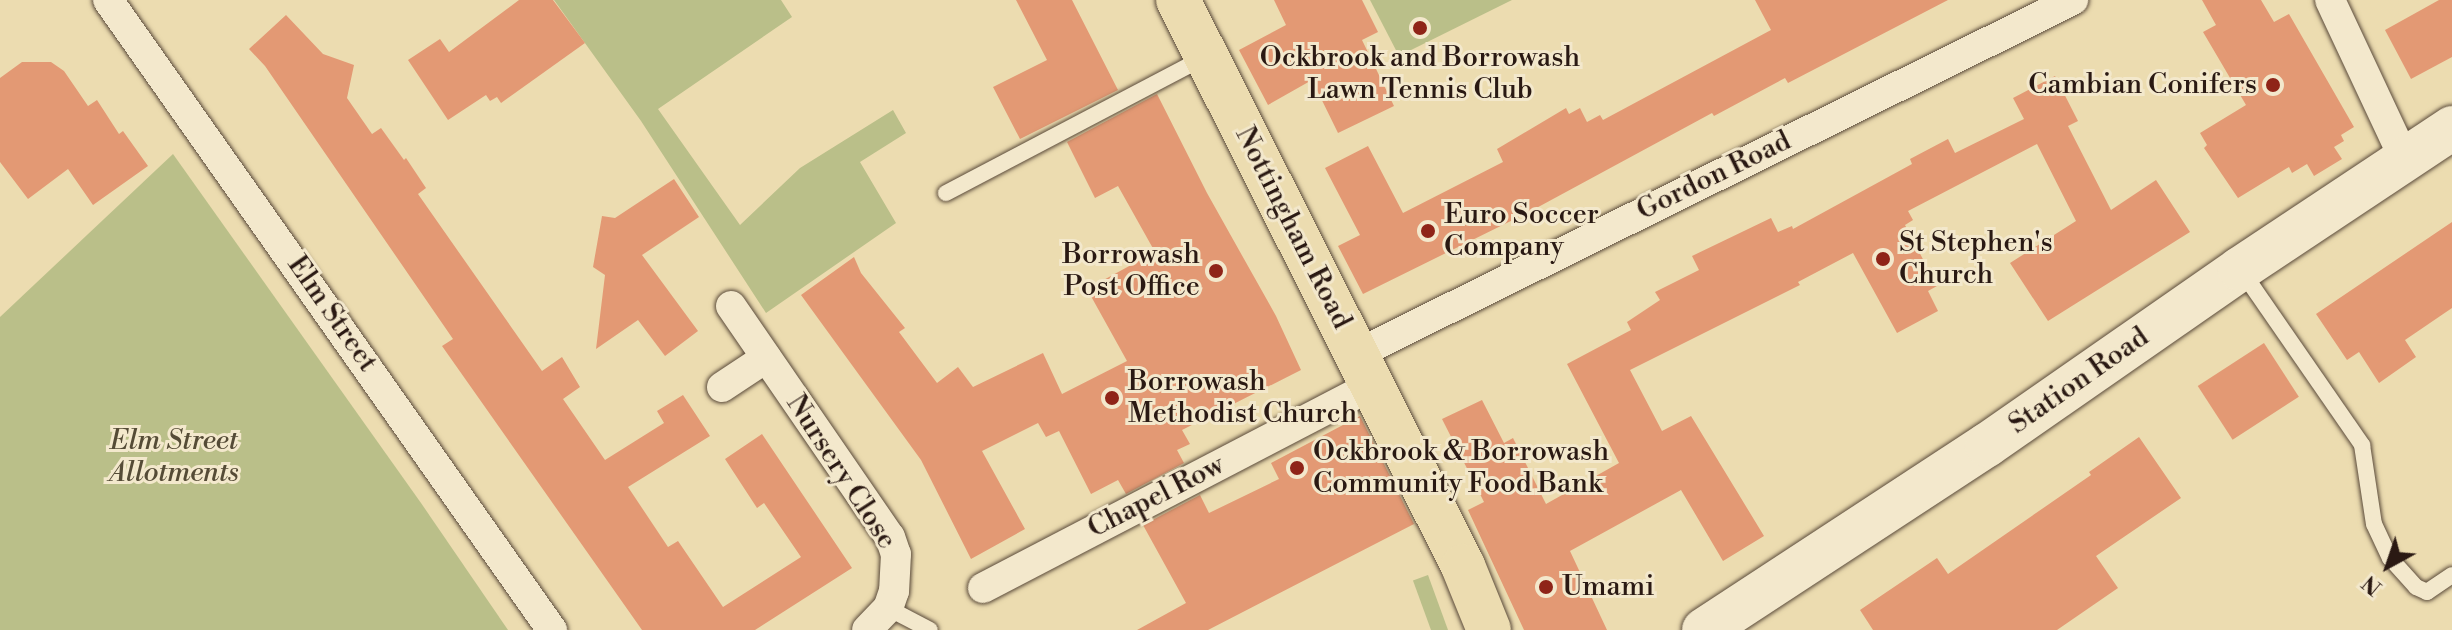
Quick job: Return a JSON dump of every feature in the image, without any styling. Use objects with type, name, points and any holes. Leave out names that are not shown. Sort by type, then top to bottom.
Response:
[{"type":"main road","name":"Nottingham Road","points":[[1178,0],[1463,566],[1489,630]]},
{"type":"main road","name":"Station Road","points":[[1704,630],[1987,445],[2240,269],[2452,128]]},
{"type":"street","name":"Elm Street","points":[[108,0],[552,630]]},
{"type":"street","name":"Gordon Road","points":[[1365,370],[2073,0]]},
{"type":"street","points":[[2330,0],[2405,160]]},
{"type":"street","name":"Nursery Close","points":[[731,306],[890,537],[898,572],[888,608],[867,630]]},
{"type":"street","points":[[722,387],[766,358]]},
{"type":"street","name":"Chapel Row","points":[[983,588],[1365,370]]},
{"type":"lane","points":[[946,193],[1207,57]]},
{"type":"lane","points":[[2240,269],[2362,445],[2374,524],[2390,558],[2416,587],[2427,592],[2452,575]]},
{"type":"lane","points":[[888,608],[930,630]]},
{"type":"green space","points":[[554,0],[781,0],[792,17],[658,109],[740,225],[800,168],[893,110],[906,133],[860,162],[896,223],[766,313],[641,121]]},
{"type":"green space","name":"Ockbrook and Borrowash Lawn Tennis Club","points":[[1370,0],[1512,0],[1399,56]]},
{"type":"green space","name":"Elm Street Allotments","points":[[173,154],[508,630],[0,630],[0,317]]},
{"type":"green space","points":[[1428,575],[1448,630],[1431,630],[1413,580]]},
{"type":"building","points":[[519,0],[553,0],[585,43],[501,103],[497,97],[490,101],[486,95],[448,120],[408,60],[440,39],[449,52]]},
{"type":"building","points":[[1016,0],[1072,0],[1118,90],[1020,139],[993,87],[1047,60]]},
{"type":"building","points":[[1274,0],[1362,0],[1378,32],[1362,40],[1394,106],[1338,133],[1312,80],[1268,105],[1239,50],[1286,25]]},
{"type":"building","points":[[1755,0],[1948,0],[1788,83],[1785,78],[1714,116],[1712,113],[1529,212],[1363,294],[1338,246],[1360,235],[1325,168],[1368,146],[1403,213],[1503,162],[1497,149],[1566,108],[1569,114],[1580,108],[1587,122],[1600,115],[1603,120],[1771,30]]},
{"type":"building","name":"Cambian Conifers","points":[[2202,0],[2261,0],[2274,22],[2289,14],[2354,127],[2341,135],[2344,141],[2334,147],[2342,159],[2314,176],[2307,164],[2292,173],[2289,167],[2238,198],[2204,148],[2207,145],[2200,133],[2246,105],[2203,32],[2216,25]]},
{"type":"building","points":[[2439,0],[2452,0],[2452,57],[2411,79],[2385,30]]},
{"type":"building","points":[[286,15],[323,54],[354,65],[347,98],[372,134],[381,128],[404,160],[406,158],[426,188],[418,194],[542,371],[562,357],[580,387],[563,399],[605,460],[664,423],[657,411],[683,395],[710,436],[628,487],[668,547],[678,541],[723,607],[801,557],[764,503],[757,508],[725,459],[762,434],[852,568],[755,630],[642,630],[442,346],[453,339],[265,66],[249,49]]},
{"type":"building","points":[[22,62],[51,62],[64,71],[88,106],[97,100],[119,134],[123,131],[148,166],[93,205],[68,169],[28,199],[0,162],[0,78]]},
{"type":"building","points":[[2055,76],[2078,121],[2068,126],[2111,210],[2156,180],[2190,232],[2048,321],[2010,263],[2076,221],[2037,144],[1908,211],[1913,220],[1905,225],[1937,286],[1928,291],[1938,311],[1897,333],[1853,253],[1798,282],[1800,285],[1630,370],[1662,431],[1691,416],[1764,536],[1723,561],[1681,490],[1570,551],[1607,630],[1524,630],[1468,510],[1484,502],[1442,419],[1482,400],[1504,443],[1513,438],[1546,504],[1619,463],[1567,364],[1631,330],[1627,322],[1660,300],[1655,292],[1699,270],[1692,256],[1771,218],[1778,232],[1792,226],[1793,229],[1912,164],[1910,159],[1948,139],[1955,153],[2024,119],[2013,98]]},
{"type":"building","points":[[1157,94],[1207,193],[1276,316],[1301,370],[1182,430],[1190,444],[1177,450],[1184,463],[1126,494],[1118,480],[1091,494],[1059,431],[1046,437],[1038,423],[982,451],[1025,529],[971,559],[921,460],[801,295],[854,257],[861,273],[905,328],[899,332],[937,383],[958,367],[973,387],[1043,353],[1062,394],[1127,361],[1087,289],[1155,252],[1118,186],[1095,198],[1067,142]]},
{"type":"building","points":[[674,179],[699,217],[642,255],[698,331],[665,356],[638,320],[596,349],[605,275],[593,267],[602,216],[615,218]]},
{"type":"building","points":[[2452,222],[2452,308],[2405,340],[2416,357],[2379,383],[2359,352],[2347,360],[2316,314]]},
{"type":"building","points":[[2264,343],[2299,397],[2233,440],[2198,386]]},
{"type":"building","points":[[1360,416],[1414,524],[1208,630],[1137,630],[1186,603],[1143,525],[1200,495],[1209,513],[1279,479],[1271,463]]},
{"type":"building","points":[[2139,437],[2181,498],[2096,556],[2118,588],[2057,630],[1873,630],[1860,610],[1937,558],[1948,574],[2091,475],[2089,472]]},
{"type":"place","name":"Ockbrook and Borrowash Lawn Tennis Club","points":[[1420,28]]},
{"type":"place","name":"Cambian Conifers","points":[[2273,85]]},
{"type":"place","name":"Euro Soccer Company","points":[[1428,231]]},
{"type":"place","name":"St Stephen's Church","points":[[1883,259]]},
{"type":"place","name":"Borrowash Post Office","points":[[1216,271]]},
{"type":"place","name":"Borrowash Methodist Church","points":[[1112,398]]},
{"type":"place","name":"Ockbrook & Borrowash Community Food Bank","points":[[1297,468]]},
{"type":"place","name":"Umami","points":[[1546,587]]}]
